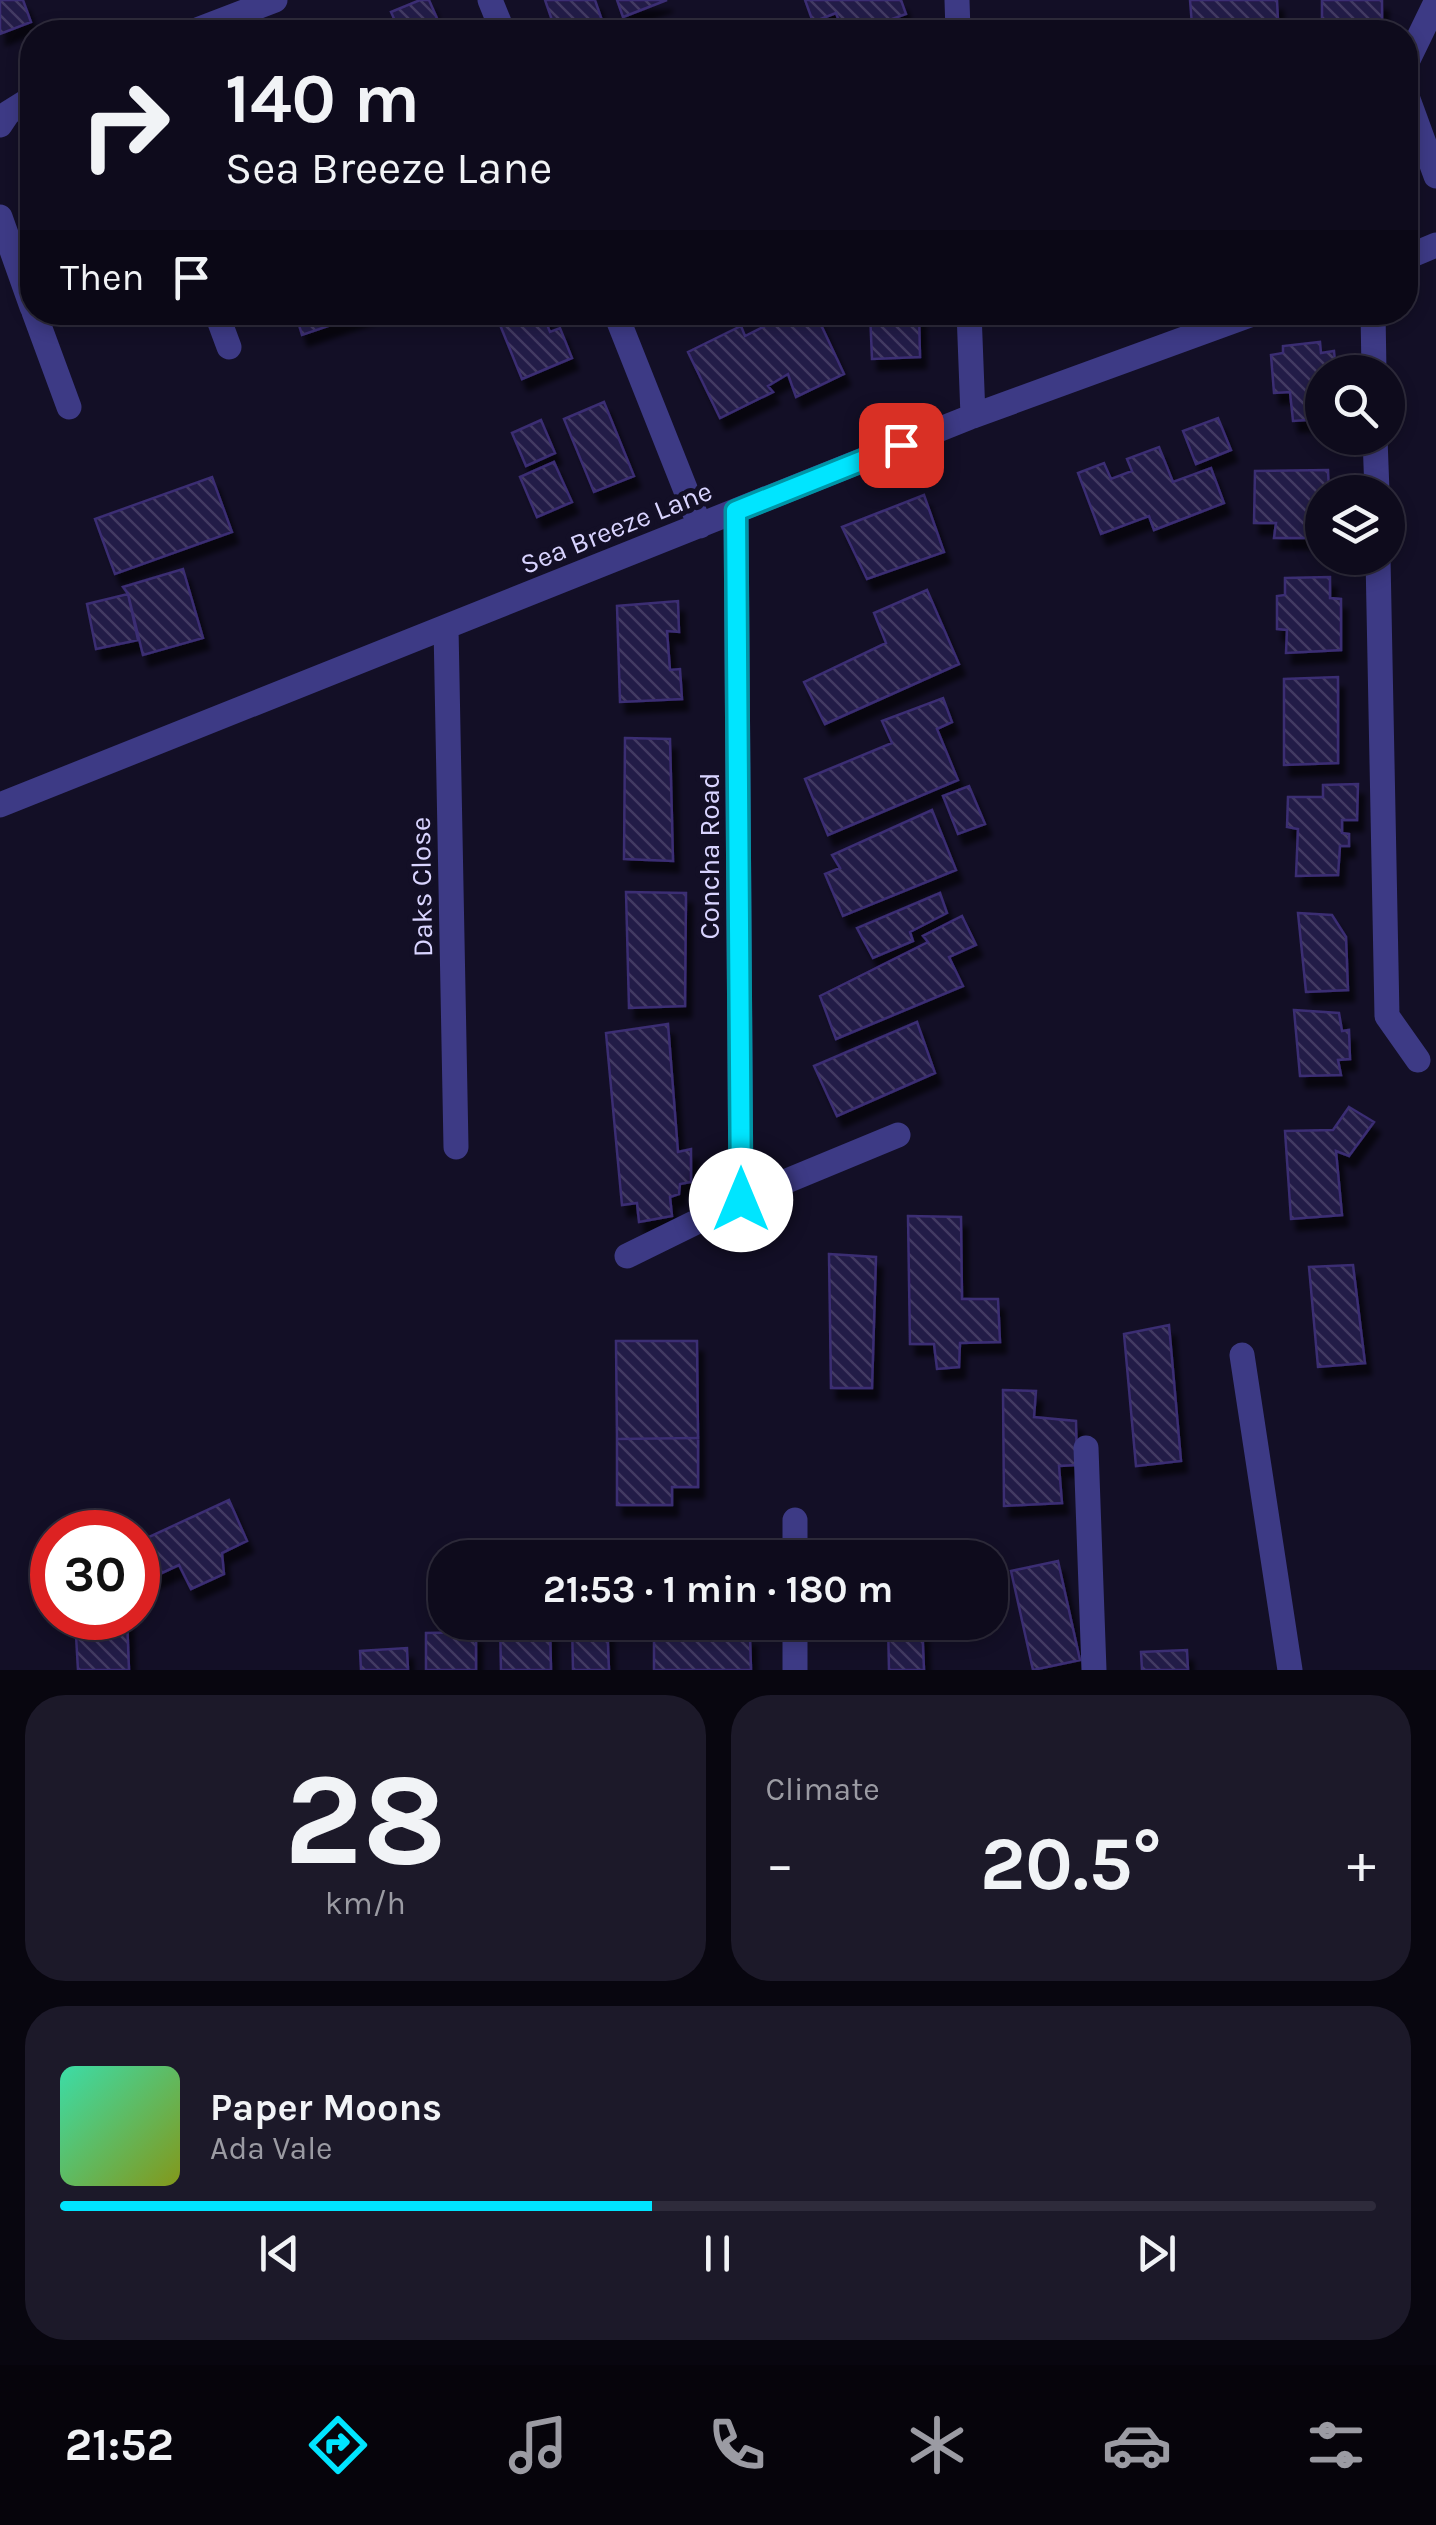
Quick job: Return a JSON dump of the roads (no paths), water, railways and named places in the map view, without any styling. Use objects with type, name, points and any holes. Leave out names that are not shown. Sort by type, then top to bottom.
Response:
[{"type":"street","points":[[223,20],[275,0]]},
{"type":"street","points":[[1418,39],[1436,2]]},
{"type":"street","points":[[0,124],[8,112],[20,105]]},
{"type":"street","points":[[1418,127],[1436,176]]},
{"type":"street","points":[[0,217],[20,272]]},
{"type":"street","points":[[39,325],[68,407]]},
{"type":"street","points":[[221,325],[229,347]]},
{"type":"street","points":[[620,325],[700,526]]},
{"type":"street","points":[[970,325],[973,416]]},
{"type":"street","name":"Sea Breeze Lane","points":[[0,805],[973,416],[1222,325]]},
{"type":"street","points":[[1373,325],[1374,355]]},
{"type":"street","name":"Concha Road","points":[[736,511],[741,1200]]},
{"type":"street","points":[[1378,575],[1388,1016],[1418,1060]]},
{"type":"street","name":"Daks Close","points":[[446,627],[456,1147]]},
{"type":"street","points":[[627,1256],[741,1200],[898,1134]]},
{"type":"street","points":[[1242,1355],[1290,1670]]},
{"type":"street","points":[[1086,1448],[1094,1670]]},
{"type":"street","points":[[794,1520],[795,1540]]},
{"type":"street","points":[[795,1640],[796,1670]]}]
